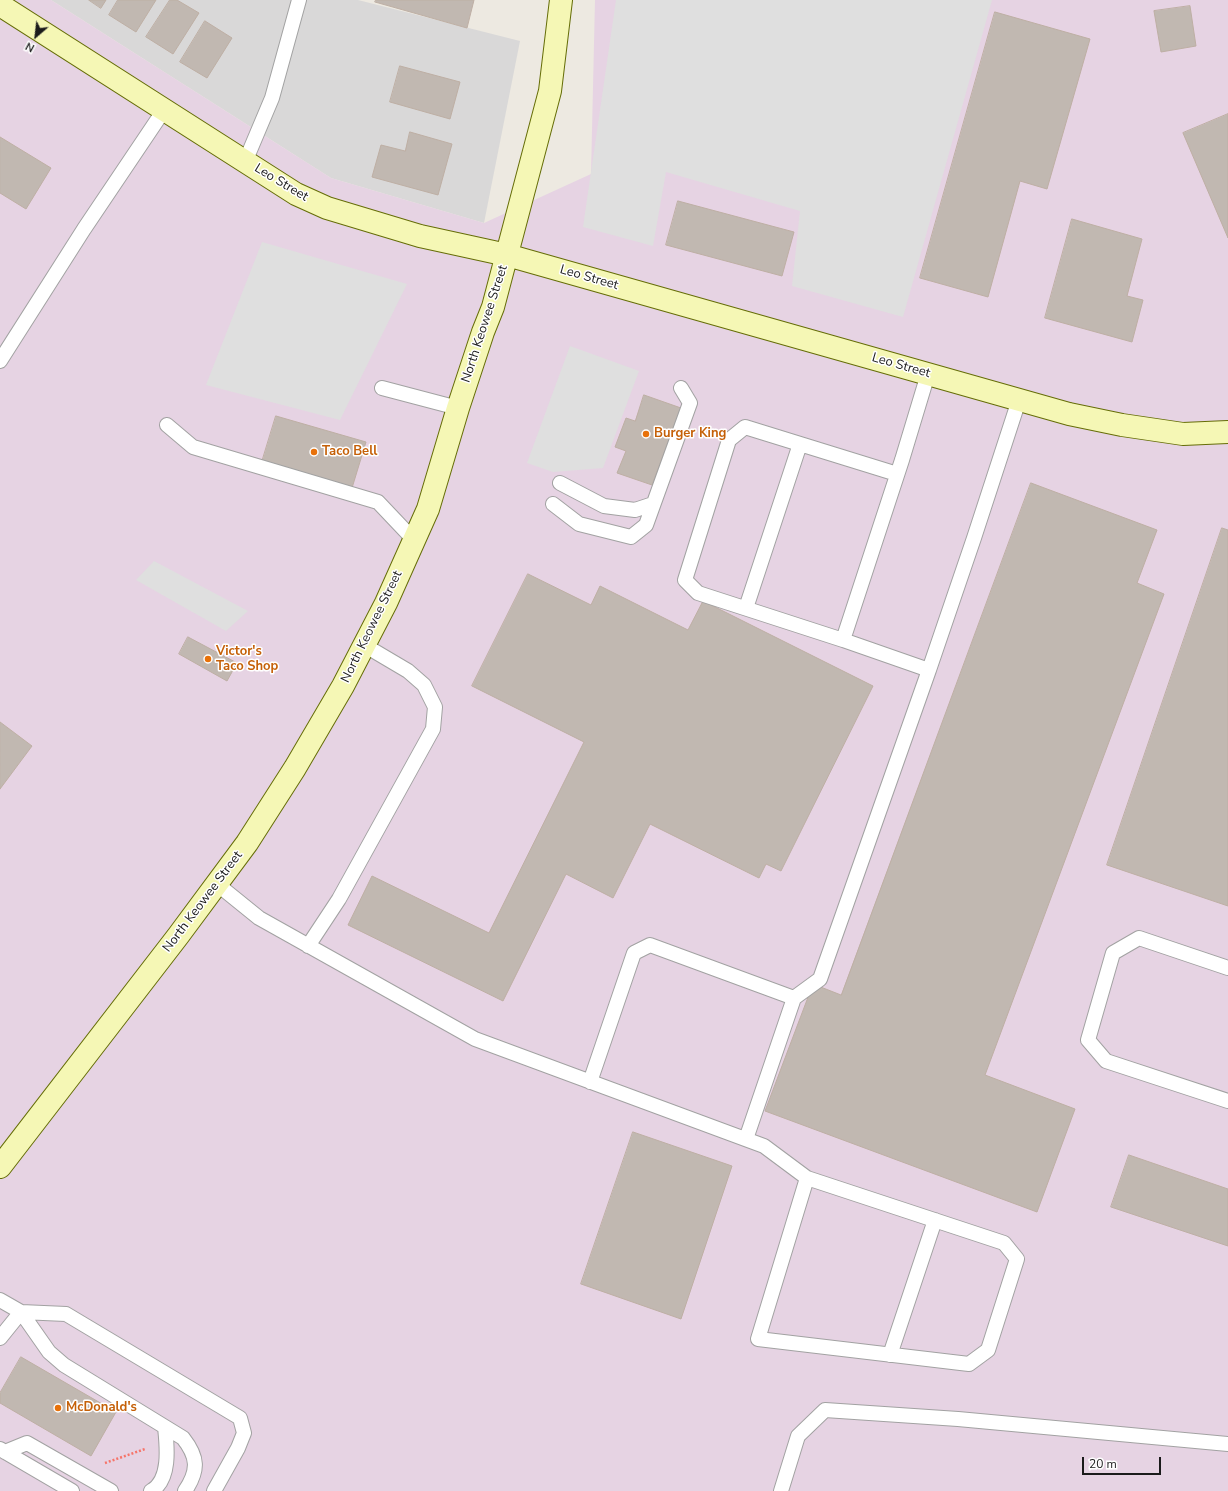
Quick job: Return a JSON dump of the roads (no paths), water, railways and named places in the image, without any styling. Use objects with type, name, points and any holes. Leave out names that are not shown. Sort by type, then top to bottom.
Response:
[{"type":"main road","name":"North Keowee Street","points":[[0,1167],[247,843],[295,768],[343,686],[386,603],[428,509],[458,408],[483,332],[493,307],[550,91],[560,0]]},
{"type":"main road","name":"Leo Street","points":[[0,5],[296,194],[327,208],[420,236],[507,255],[1070,414],[1122,425],[1183,434],[1227,435]]},
{"type":"lane","points":[[245,162],[272,98],[299,0]]},
{"type":"lane","points":[[0,362],[84,229],[164,110]]},
{"type":"lane","points":[[843,640],[928,374]]},
{"type":"lane","points":[[382,388],[458,408]]},
{"type":"lane","points":[[553,504],[580,524],[631,537],[646,525],[690,403],[681,388]]},
{"type":"lane","points":[[746,1139],[794,998],[820,978],[929,670],[1019,400]]},
{"type":"lane","points":[[167,425],[193,447],[378,502],[414,540]]},
{"type":"lane","points":[[897,474],[745,427],[729,440],[685,580],[698,592],[929,670]]},
{"type":"lane","points":[[746,608],[800,444]]},
{"type":"lane","points":[[560,483],[604,506],[635,510],[653,504]]},
{"type":"lane","points":[[308,946],[339,899],[433,729],[435,707],[424,685],[408,671],[364,645]]},
{"type":"lane","points":[[217,884],[259,918],[475,1039],[764,1146],[807,1178],[1004,1243],[1017,1259],[988,1350],[969,1364],[758,1339],[807,1178]]},
{"type":"lane","points":[[1228,968],[1138,938],[1113,953],[1088,1040],[1106,1062],[1228,1101]]},
{"type":"lane","points":[[590,1082],[634,953],[650,945],[794,998]]},
{"type":"lane","points":[[890,1355],[935,1220]]},
{"type":"lane","points":[[0,1300],[21,1312],[49,1352],[64,1365],[183,1438],[191,1448],[195,1460],[194,1475],[185,1491]]},
{"type":"lane","points":[[0,1338],[21,1312]]},
{"type":"lane","points":[[21,1312],[66,1314],[240,1418],[244,1433],[238,1448],[214,1491]]},
{"type":"lane","points":[[781,1491],[798,1436],[825,1410],[958,1419],[1228,1444]]},
{"type":"lane","points":[[151,1491],[156,1488],[164,1475],[167,1458],[165,1427]]},
{"type":"lane","points":[[3,1451],[27,1443],[111,1491]]},
{"type":"lane","points":[[3,1451],[72,1491]]},
{"type":"place","name":"Burger King","points":[[646,434]]},
{"type":"place","name":"Taco Bell","points":[[314,452]]},
{"type":"place","name":"Victor's Taco Shop","points":[[208,659]]},
{"type":"place","name":"McDonald's","points":[[58,1408]]}]
